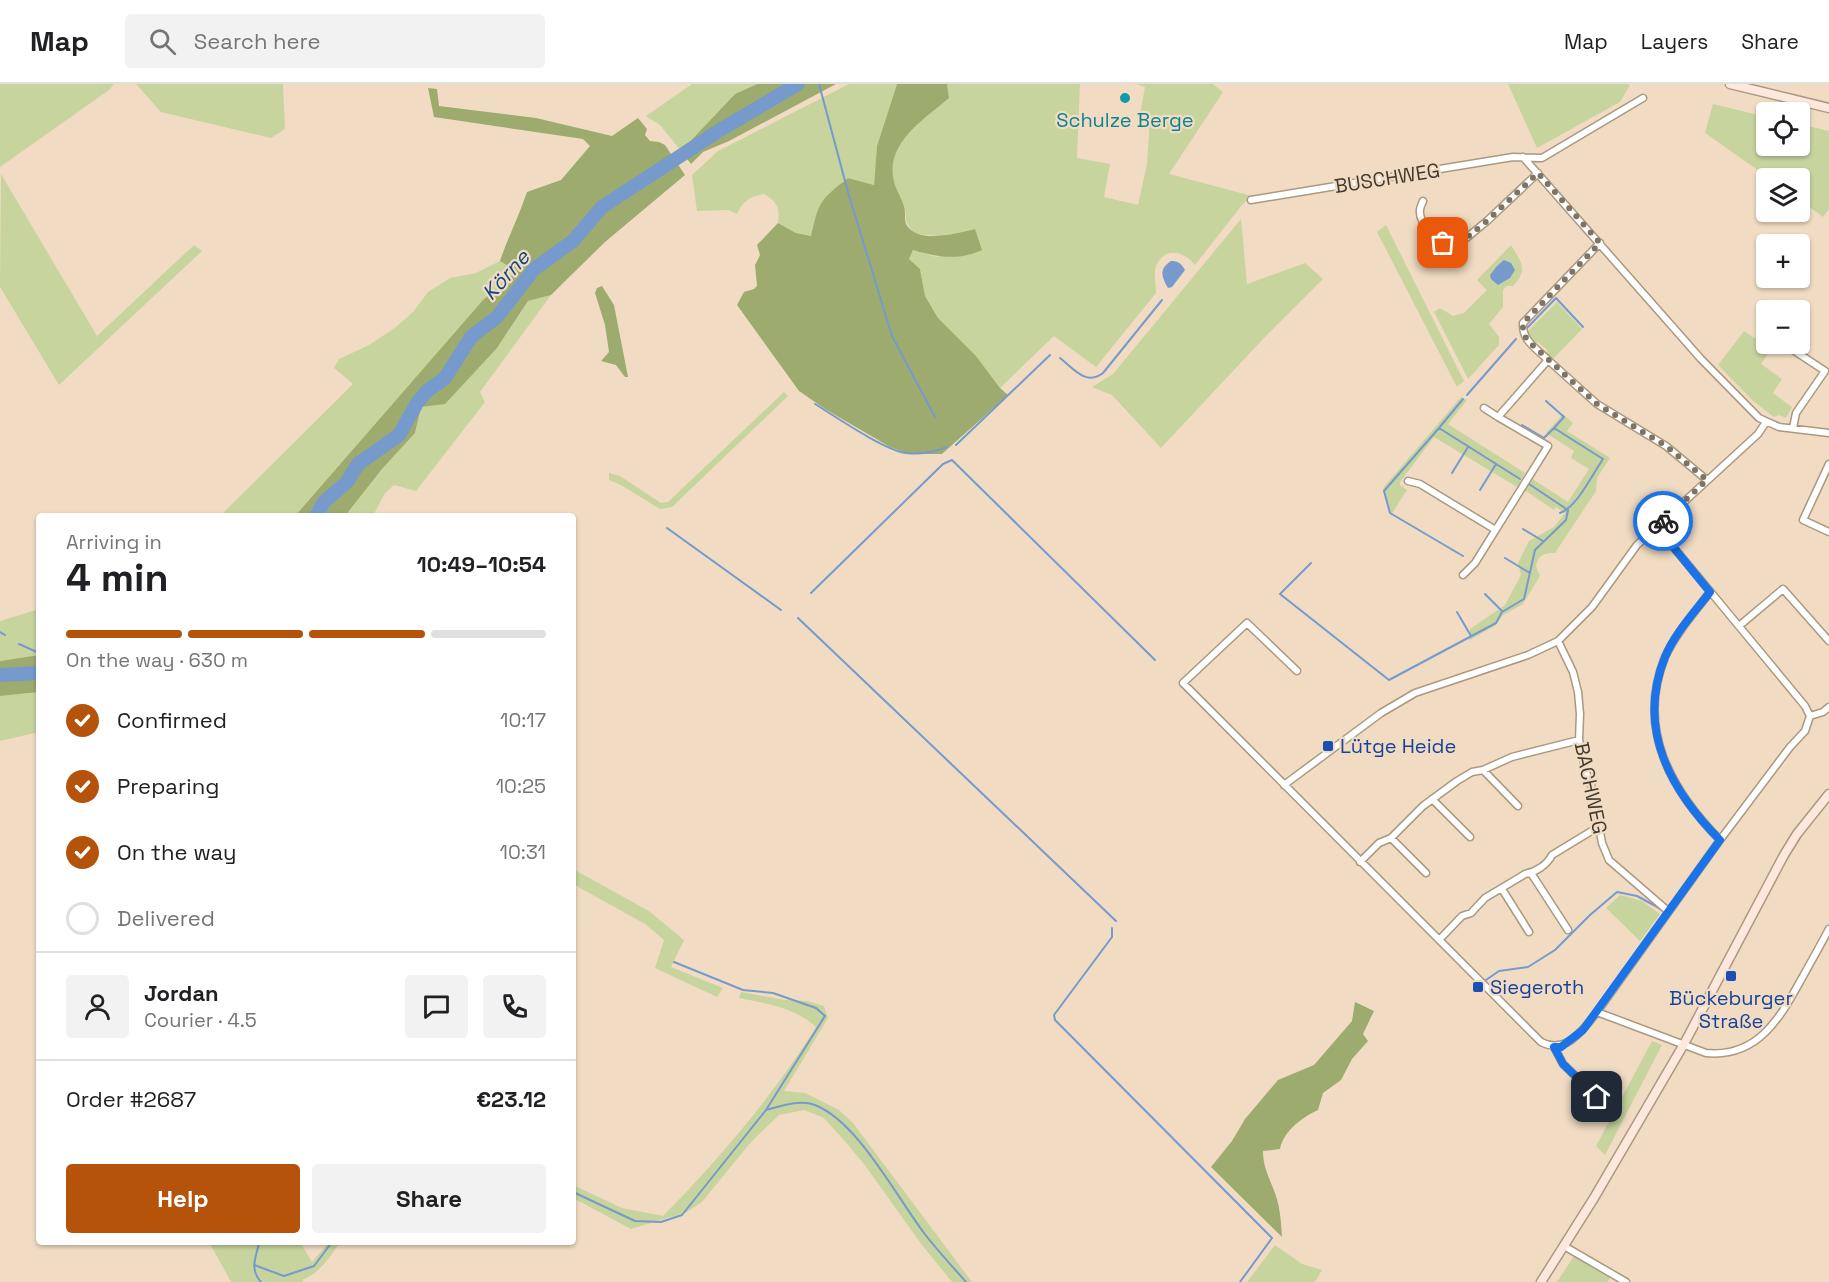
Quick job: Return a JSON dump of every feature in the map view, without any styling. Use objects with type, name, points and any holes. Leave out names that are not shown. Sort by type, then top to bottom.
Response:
[{"type":"main road","points":[[1730,84],[1829,108]]},
{"type":"main road","points":[[1541,1282],[1684,1044],[1784,855],[1797,834],[1829,794]]},
{"type":"street","name":"BUSCHWEG","points":[[1251,200],[1513,157],[1542,158],[1643,98]]},
{"type":"street","points":[[1524,157],[1714,374],[1753,413],[1766,422],[1829,433]]},
{"type":"street","points":[[1423,201],[1419,210],[1420,216],[1429,231],[1453,249],[1538,173]]},
{"type":"street","points":[[1600,243],[1523,323],[1523,333],[1528,341],[1597,404],[1666,446],[1707,480]]},
{"type":"street","points":[[1793,428],[1796,413],[1825,372],[1799,354]]},
{"type":"street","points":[[1498,417],[1548,360]]},
{"type":"street","points":[[1463,574],[1475,563],[1548,446],[1484,408]]},
{"type":"street","points":[[1284,785],[1382,712],[1415,693],[1519,658],[1558,641],[1592,607],[1637,545],[1758,434],[1766,422]]},
{"type":"street","points":[[1829,464],[1803,520],[1829,532]]},
{"type":"street","points":[[1408,481],[1420,484],[1494,530]]},
{"type":"street","points":[[1297,671],[1247,623],[1183,683],[1541,1042],[1561,1047],[1583,1030],[1598,1012],[1720,840],[1805,730],[1810,716],[1805,706],[1656,526]]},
{"type":"street","points":[[1739,626],[1783,590],[1829,642]]},
{"type":"street","points":[[1710,592],[1676,636],[1666,657],[1656,689],[1655,724],[1663,761],[1676,787],[1699,819],[1720,840]]},
{"type":"street","name":"BACHWEG","points":[[1558,641],[1573,672],[1578,692],[1579,740],[1592,788],[1598,827],[1609,860],[1668,911]]},
{"type":"street","points":[[1810,716],[1829,708]]},
{"type":"street","points":[[1360,862],[1379,843],[1391,838],[1432,799],[1472,772],[1483,770],[1512,757],[1579,740]]},
{"type":"street","points":[[1483,770],[1518,806]]},
{"type":"street","points":[[1432,799],[1470,837]]},
{"type":"street","points":[[1438,940],[1462,916],[1471,913],[1485,898],[1549,862],[1552,855],[1598,827]]},
{"type":"street","points":[[1391,838],[1426,873]]},
{"type":"street","points":[[1531,873],[1568,930]]},
{"type":"street","points":[[1502,889],[1529,932]]},
{"type":"street","points":[[1598,1012],[1706,1053],[1720,1055],[1732,1053],[1751,1044],[1771,1027],[1829,929]]},
{"type":"street","points":[[1554,1047],[1563,1064],[1597,1097]]},
{"type":"street","points":[[1564,1246],[1626,1282]]},
{"type":"green space","points":[[0,84],[114,84],[109,90],[0,167]]},
{"type":"green space","points":[[136,84],[283,84],[285,129],[271,138],[161,112]]},
{"type":"green space","points":[[692,84],[757,84],[735,94],[681,151],[660,125],[646,116]]},
{"type":"green space","points":[[757,84],[836,84],[729,141],[703,152],[691,164],[681,151],[735,94]]},
{"type":"green space","points":[[849,84],[897,84],[877,146],[874,185],[848,178],[840,184],[827,196],[819,209],[811,236],[796,233],[778,223],[777,206],[764,194],[747,200],[737,214],[728,210],[697,211],[692,175],[718,151]]},
{"type":"green space","points":[[897,84],[947,84],[949,98],[910,131],[896,152],[893,176],[904,206],[906,224],[911,230],[928,236],[948,235],[975,229],[982,250],[965,256],[948,257],[913,250],[909,259],[920,269],[925,296],[938,318],[976,356],[1008,395],[942,454],[909,454],[890,447],[799,391],[737,305],[744,292],[757,286],[755,265],[760,255],[757,245],[778,223],[796,233],[811,236],[822,202],[839,185],[848,178],[874,185],[877,146]]},
{"type":"green space","points":[[947,84],[1080,84],[1077,158],[1110,164],[1104,197],[1138,205],[1147,164],[1150,118],[1140,114],[1145,87],[1136,84],[1213,84],[1223,92],[1169,174],[1252,196],[1242,205],[1195,265],[1181,254],[1170,253],[1161,258],[1155,270],[1156,293],[1096,367],[1054,336],[1000,388],[976,356],[938,318],[925,296],[920,269],[909,259],[913,250],[937,257],[975,229],[941,236],[915,234],[907,222],[904,205],[893,178],[892,165],[901,143],[909,132],[949,98]]},
{"type":"green space","points":[[1508,84],[1630,85],[1620,102],[1537,148]]},
{"type":"green space","points":[[428,88],[437,89],[439,106],[536,118],[612,136],[638,118],[647,129],[645,135],[650,141],[665,145],[685,175],[605,242],[551,295],[528,301],[497,348],[445,404],[421,407],[415,433],[382,469],[347,513],[298,513],[483,300],[517,271],[500,261],[527,192],[561,180],[590,146],[583,139],[434,117]]},
{"type":"green space","points":[[1713,104],[1756,114],[1756,156],[1810,156],[1810,126],[1829,131],[1829,209],[1823,217],[1810,207],[1810,168],[1756,169],[1705,133]]},
{"type":"green space","points":[[1,174],[97,336],[194,245],[202,251],[59,385],[0,287]]},
{"type":"green space","points":[[1241,219],[1247,284],[1305,263],[1323,279],[1161,448],[1112,395],[1092,387],[1113,374]]},
{"type":"green space","points":[[1386,225],[1464,381],[1457,387],[1377,232]]},
{"type":"green space","points":[[1511,245],[1522,265],[1522,270],[1513,286],[1507,286],[1503,290],[1503,307],[1489,324],[1499,337],[1499,345],[1468,379],[1434,312],[1440,308],[1453,316],[1464,313],[1487,290],[1477,280]]},
{"type":"green space","points":[[500,261],[517,271],[483,300],[298,513],[223,513],[353,384],[334,368],[339,359],[369,345],[396,327],[413,312],[428,292],[450,278],[476,273]]},
{"type":"green space","points":[[602,286],[614,305],[628,377],[625,377],[616,365],[601,361],[609,352],[605,325],[595,293],[597,288]]},
{"type":"green space","points":[[551,295],[480,392],[485,402],[416,491],[394,485],[385,493],[375,513],[347,513],[382,469],[415,433],[421,407],[497,348],[528,301]]},
{"type":"green space","points":[[1557,302],[1582,329],[1553,359],[1547,350],[1526,333]]},
{"type":"green space","points":[[1744,331],[1756,339],[1756,354],[1768,354],[1761,364],[1782,379],[1773,393],[1792,407],[1786,418],[1779,415],[1774,417],[1752,400],[1718,365]]},
{"type":"green space","points":[[784,392],[788,396],[672,507],[660,509],[609,480],[609,473],[620,476],[661,503],[668,502]]},
{"type":"green space","points":[[1461,397],[1467,400],[1448,424],[1525,473],[1517,487],[1434,437],[1400,482],[1400,485],[1407,490],[1391,515],[1383,488]]},
{"type":"green space","points":[[1563,414],[1573,423],[1567,431],[1610,458],[1597,478],[1596,491],[1555,553],[1540,557],[1536,566],[1540,576],[1523,604],[1503,615],[1496,625],[1470,640],[1470,629],[1505,605],[1521,575],[1518,563],[1529,541],[1554,527],[1565,513],[1556,507],[1554,510],[1523,489],[1531,478],[1568,502],[1589,469],[1571,458],[1574,451],[1546,433]]},
{"type":"green space","points":[[36,610],[36,655],[0,661],[0,621]]},
{"type":"green space","points":[[36,655],[36,692],[0,696],[0,661]]},
{"type":"green space","points":[[36,692],[36,733],[0,741],[0,696]]},
{"type":"green space","points":[[576,871],[649,911],[684,940],[671,967],[723,988],[717,997],[655,968],[664,940],[645,924],[576,886]]},
{"type":"green space","points":[[1620,895],[1642,901],[1660,914],[1640,941],[1606,908]]},
{"type":"green space","points":[[741,992],[785,1000],[807,1001],[824,1006],[828,1018],[784,1091],[805,1093],[839,1110],[853,1123],[972,1282],[952,1282],[842,1138],[824,1118],[804,1110],[779,1115],[751,1142],[702,1202],[687,1212],[631,1229],[576,1200],[576,1186],[622,1208],[663,1216],[745,1126],[816,1027],[790,1011],[739,998]]},
{"type":"green space","points":[[1355,1002],[1374,1011],[1363,1034],[1368,1041],[1352,1059],[1341,1080],[1323,1093],[1318,1110],[1294,1126],[1285,1137],[1280,1149],[1263,1151],[1265,1166],[1279,1206],[1282,1237],[1211,1167],[1232,1141],[1245,1119],[1278,1080],[1314,1065],[1352,1021]]},
{"type":"green space","points":[[1652,1041],[1662,1045],[1605,1155],[1596,1146]]},
{"type":"green space","points":[[211,1245],[302,1245],[312,1262],[326,1245],[338,1245],[324,1264],[314,1274],[302,1280],[303,1282],[231,1282]]},
{"type":"green space","points":[[1275,1245],[1302,1264],[1322,1270],[1315,1282],[1247,1282]]},
{"type":"green space","points":[[1574,1256],[1610,1277],[1608,1282],[1557,1282]]},
{"type":"water","points":[[1504,260],[1511,263],[1515,270],[1510,278],[1498,285],[1490,275]]},
{"type":"water","points":[[1171,261],[1176,261],[1185,270],[1172,287],[1168,288],[1162,273],[1164,267]]},
{"type":"waterway","name":"Körne","points":[[318,513],[324,502],[347,482],[358,464],[399,435],[417,403],[427,391],[445,378],[471,337],[497,317],[534,269],[573,241],[602,207],[720,130],[798,84]]},
{"type":"waterway","points":[[819,84],[848,192],[892,336],[935,417]]},
{"type":"waterway","points":[[1526,329],[1556,298],[1583,327]]},
{"type":"waterway","points":[[1060,358],[1080,374],[1091,378],[1097,377],[1103,373],[1162,300]]},
{"type":"waterway","points":[[1467,395],[1516,339]]},
{"type":"waterway","points":[[956,445],[1050,355]]},
{"type":"waterway","points":[[1463,399],[1439,428],[1520,479]]},
{"type":"waterway","points":[[1546,401],[1564,417],[1554,428]]},
{"type":"waterway","points":[[815,404],[860,432],[897,451],[922,453],[947,447]]},
{"type":"waterway","points":[[1522,425],[1544,438],[1554,428],[1603,459],[1584,490],[1566,510],[1560,513]]},
{"type":"waterway","points":[[1439,428],[1384,491],[1390,513],[1463,556]]},
{"type":"waterway","points":[[1452,473],[1468,447]]},
{"type":"waterway","points":[[811,593],[943,464],[952,460],[1155,660]]},
{"type":"waterway","points":[[1480,490],[1496,464]]},
{"type":"waterway","points":[[1311,563],[1280,594],[1389,680],[1496,623],[1502,612],[1524,599],[1535,550],[1566,520],[1568,510],[1529,484]]},
{"type":"waterway","points":[[667,528],[781,610]]},
{"type":"waterway","points":[[1523,529],[1543,541]]},
{"type":"waterway","points":[[1505,558],[1530,573]]},
{"type":"waterway","points":[[1485,594],[1502,611]]},
{"type":"waterway","points":[[1457,612],[1471,636]]},
{"type":"waterway","points":[[798,618],[1116,921]]},
{"type":"waterway","points":[[0,632],[5,635]]},
{"type":"waterway","points":[[19,644],[36,652]]},
{"type":"waterway","name":"Körne","points":[[0,675],[36,673]]},
{"type":"waterway","points":[[1486,980],[1499,971],[1528,967],[1555,950],[1617,892],[1637,896],[1661,909]]},
{"type":"waterway","points":[[1112,928],[1112,937],[1054,1015],[1055,1020],[1272,1238],[1240,1282]]},
{"type":"waterway","points":[[576,1193],[635,1221],[661,1222],[682,1215],[766,1110],[825,1016],[816,1008],[773,993],[743,990],[674,962]]},
{"type":"waterway","points":[[766,1110],[790,1104],[809,1103],[831,1114],[861,1143],[924,1233],[966,1282]]},
{"type":"waterway","points":[[259,1245],[254,1268],[261,1282]]},
{"type":"waterway","points":[[254,1265],[284,1276],[314,1266],[330,1245]]},
{"type":"way so far","points":[[1443,243],[1453,249],[1538,173],[1600,243],[1523,323],[1523,333],[1528,341],[1597,404],[1666,446],[1707,480],[1663,521]]},
{"type":"place","name":"Schulze Berge","points":[[1125,98]]},
{"type":"place","name":"Lütge Heide","points":[[1328,746]]},
{"type":"place","name":"Bückeburger Straße","points":[[1731,976]]},
{"type":"place","name":"Siegeroth","points":[[1478,987]]},
{"type":"route","points":[[1597,1097],[1563,1064],[1554,1047],[1561,1047],[1572,1040],[1598,1012],[1720,840],[1699,819],[1676,787],[1659,747],[1655,724],[1656,689],[1660,675],[1676,636],[1710,592],[1656,526],[1663,521]]}]
